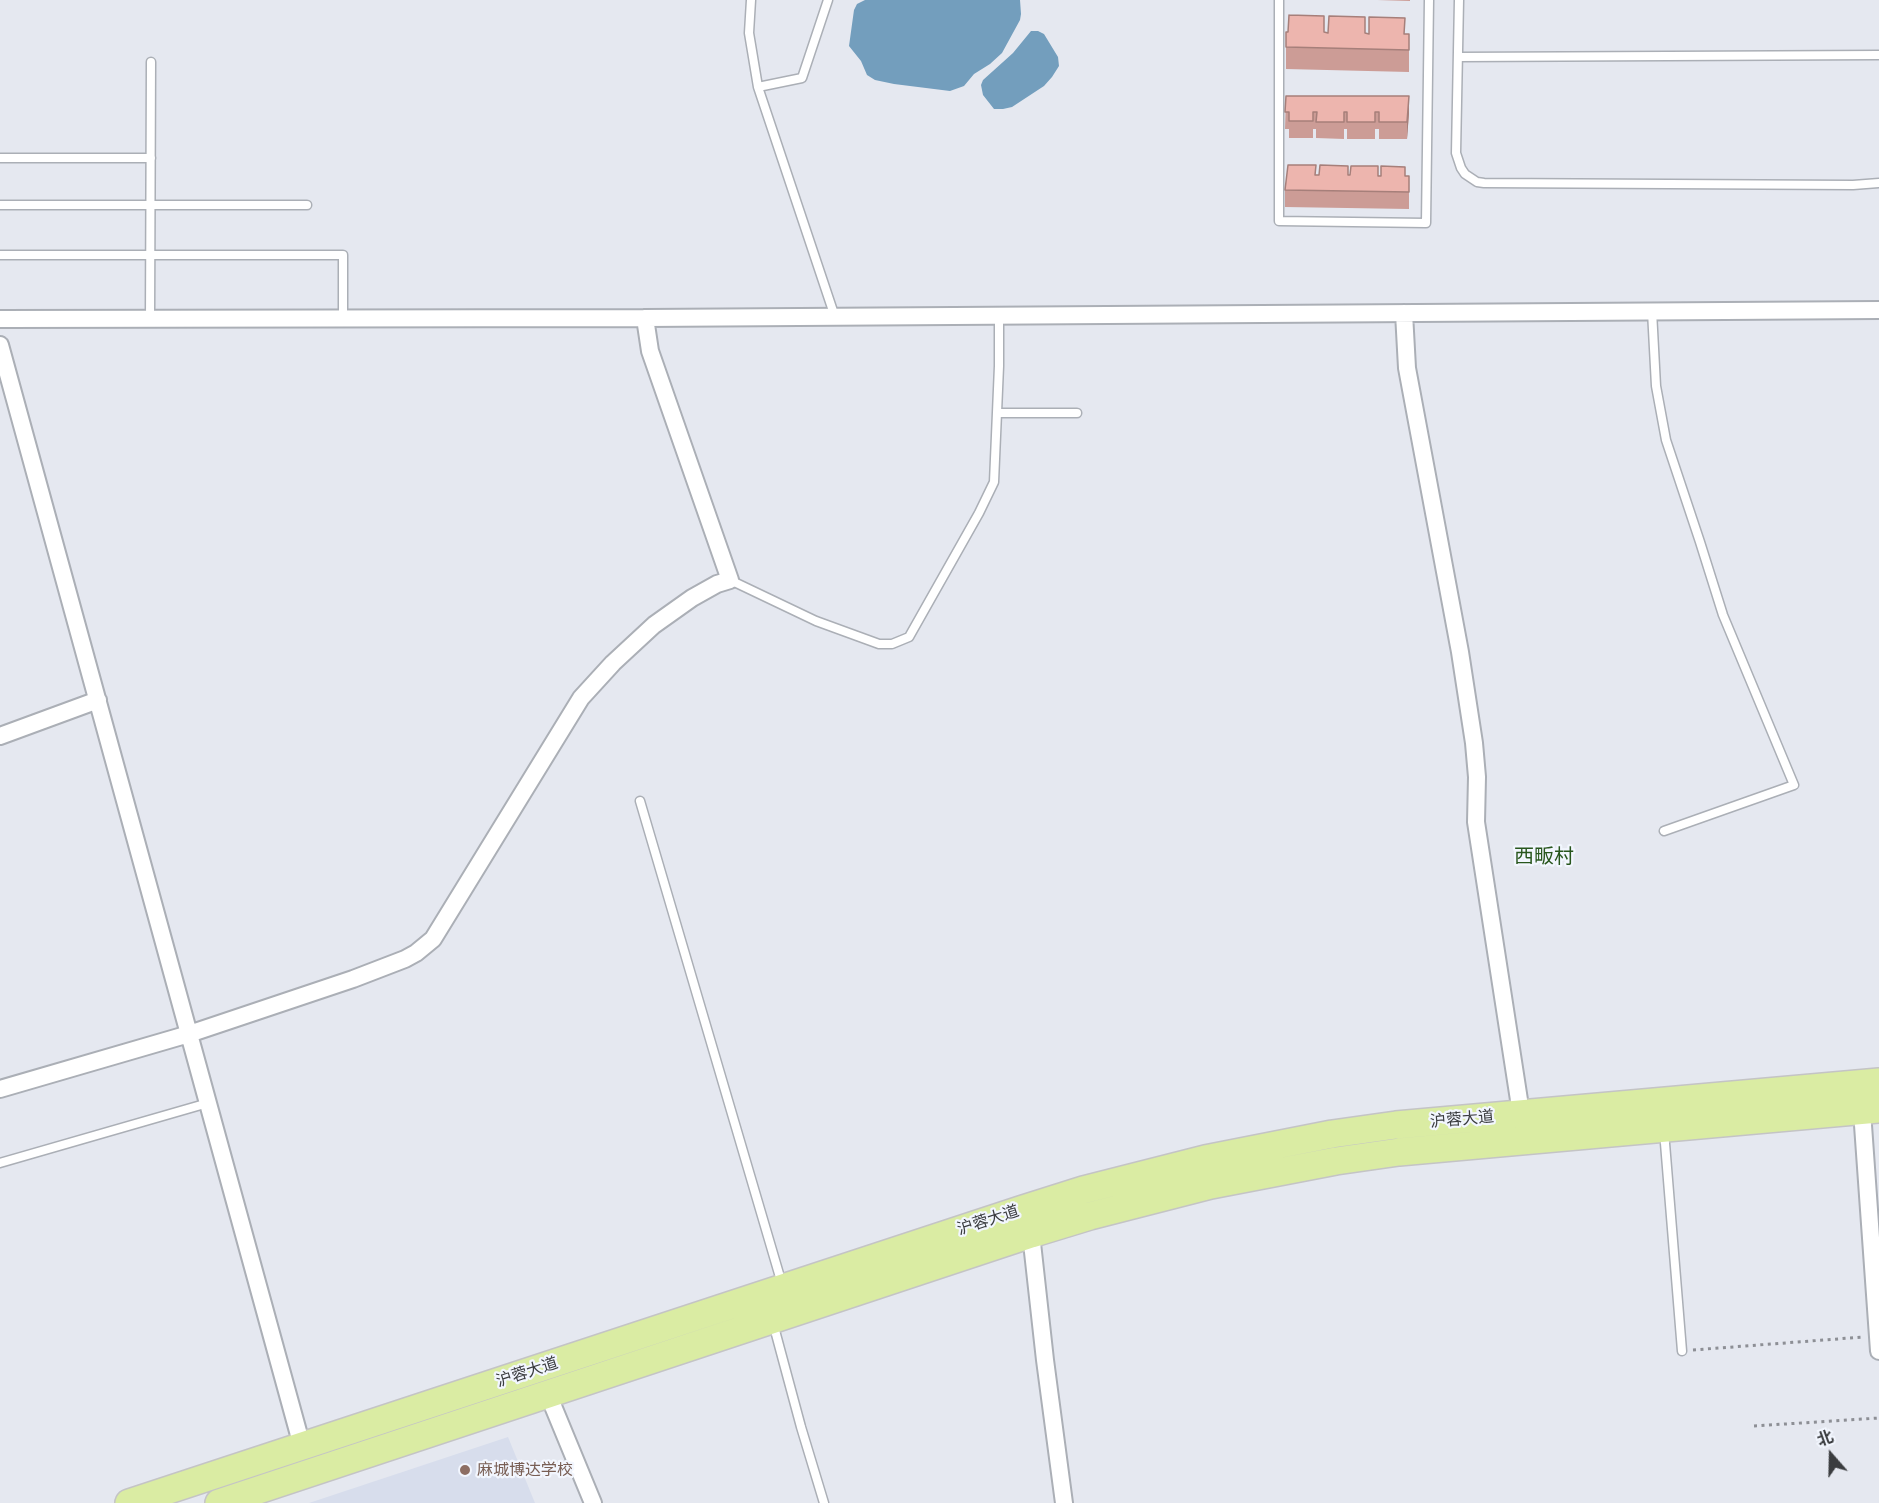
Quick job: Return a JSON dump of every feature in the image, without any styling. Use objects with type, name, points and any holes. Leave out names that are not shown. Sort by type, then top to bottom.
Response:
[{"type":"main road","name":"沪蓉大道","points":[[129,1503],[1083,1190],[1195,1161],[1396,1125],[1879,1082]]},
{"type":"main road","name":"沪蓉大道","points":[[227,1502],[1031,1234],[1201,1187],[1336,1161],[1399,1152],[1870,1110]]},
{"type":"street","points":[[0,319],[645,318],[1879,310]]},
{"type":"street","points":[[1404,313],[1407,368],[1460,652],[1474,743],[1477,777],[1476,822],[1521,1113]]},
{"type":"street","points":[[0,1089],[189,1034],[354,979],[405,959],[427,946],[439,932],[581,698],[613,663],[654,625],[692,598],[717,584],[730,580],[650,351],[645,318]]},
{"type":"street","points":[[0,345],[302,1446]]},
{"type":"street","points":[[0,736],[98,700]]},
{"type":"street","points":[[1870,1110],[1878,1343]]},
{"type":"street","points":[[1031,1234],[1064,1503]]},
{"type":"street","points":[[548,1394],[593,1503]]},
{"type":"lane","points":[[751,0],[749,33],[758,87],[835,317]]},
{"type":"lane","points":[[758,87],[802,78],[828,0]]},
{"type":"lane","points":[[1279,0],[1279,221],[1426,223],[1429,0]]},
{"type":"lane","points":[[1459,0],[1456,153],[1461,168],[1477,182],[1853,185],[1879,183]]},
{"type":"lane","points":[[1458,57],[1879,55]]},
{"type":"lane","points":[[150,319],[151,62]]},
{"type":"lane","points":[[0,158],[151,158]]},
{"type":"lane","points":[[0,205],[307,205]]},
{"type":"lane","points":[[0,255],[343,255],[343,319]]},
{"type":"lane","points":[[1652,311],[1656,386],[1666,440],[1723,615],[1794,785],[1664,831]]},
{"type":"lane","points":[[730,580],[816,621],[879,644],[892,644],[909,637],[994,482],[999,316]]},
{"type":"lane","points":[[997,413],[1077,413]]},
{"type":"lane","points":[[640,801],[783,1288]]},
{"type":"lane","points":[[0,1163],[208,1102]]},
{"type":"lane","points":[[1663,1128],[1682,1351]]},
{"type":"lane","points":[[772,1320],[824,1503]]},
{"type":"path","points":[[1682,1351],[1878,1343]]},
{"type":"path","points":[[1754,1426],[1879,1418]]},
{"type":"shaded area","name":"麻城博达学校","points":[[508,1437],[535,1503],[309,1503]]},
{"type":"water","points":[[865,0],[1020,0],[1021,14],[1002,53],[974,74],[964,86],[950,91],[894,84],[875,80],[867,75],[861,61],[849,46],[854,10],[857,4]]},
{"type":"water","points":[[1031,31],[1044,34],[1058,57],[1059,66],[1044,86],[1012,107],[994,109],[983,95],[981,85],[983,80],[1013,53]]},
{"type":"building","points":[[1289,15],[1324,16],[1324,32],[1328,33],[1329,16],[1365,17],[1365,33],[1369,34],[1369,17],[1405,18],[1404,34],[1409,34],[1409,50],[1286,47]]},
{"type":"building","points":[[1286,96],[1409,96],[1407,122],[1379,122],[1379,112],[1375,112],[1375,122],[1347,122],[1347,112],[1344,112],[1344,122],[1316,122],[1317,112],[1313,112],[1313,121],[1289,121],[1289,112],[1285,112]]},
{"type":"building","points":[[1288,165],[1316,165],[1315,175],[1319,175],[1320,165],[1348,166],[1348,175],[1350,175],[1351,166],[1378,166],[1378,176],[1381,176],[1381,166],[1405,167],[1405,176],[1409,176],[1409,192],[1285,190]]},
{"type":"place","name":"麻城博达学校","points":[[465,1470]]},
{"type":"district","name":"西畈村","points":[[1544,857]]}]
